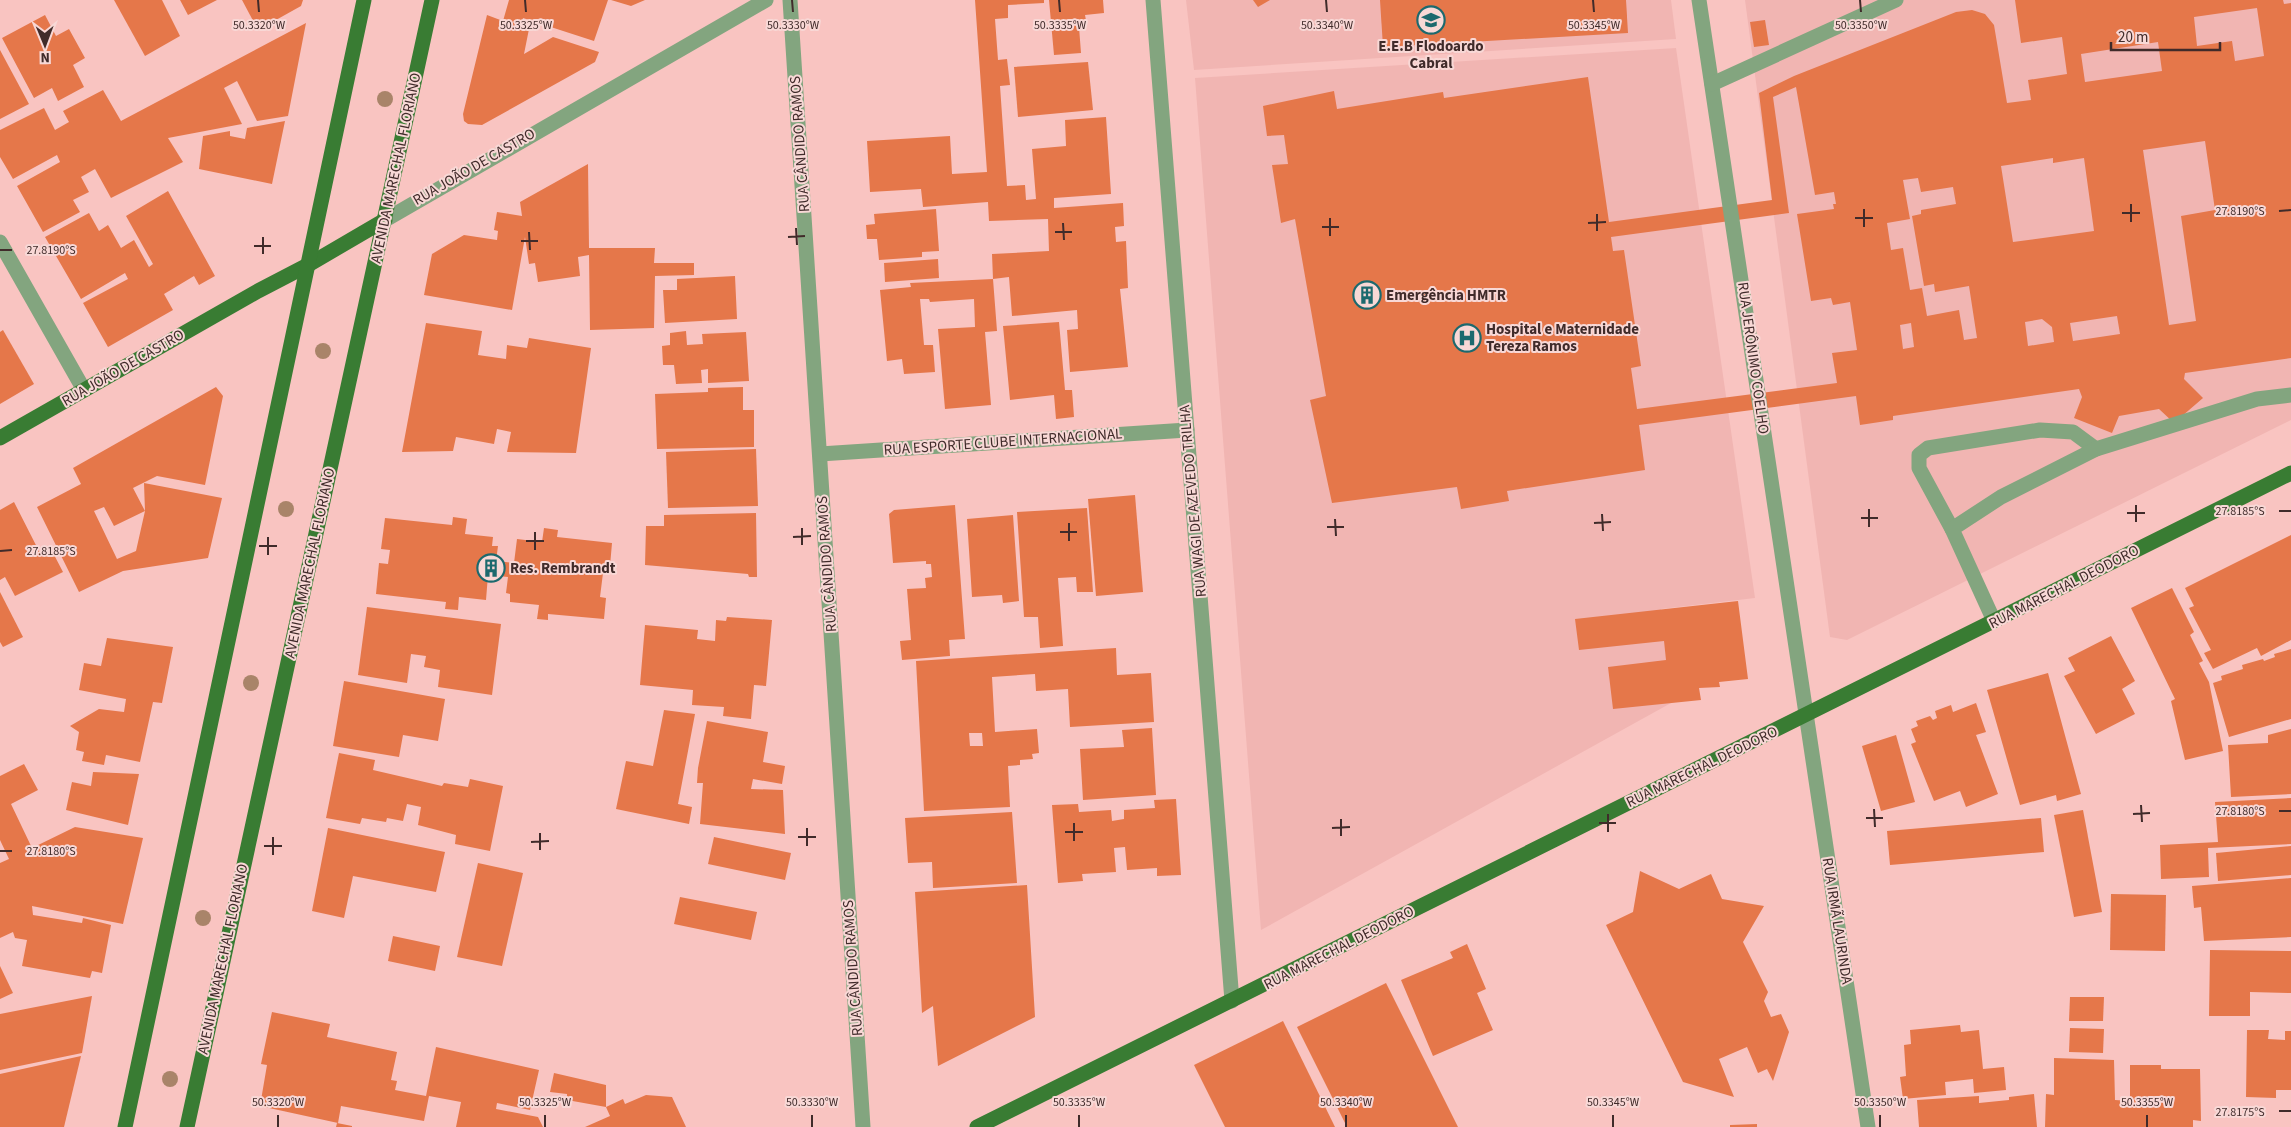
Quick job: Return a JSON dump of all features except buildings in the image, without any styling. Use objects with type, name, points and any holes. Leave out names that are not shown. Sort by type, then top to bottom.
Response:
[{"type":"main road","points":[[125,1127],[364,0]]},
{"type":"main road","name":"AVENIDA MARECHAL FLORIANO","points":[[187,1127],[432,0]]},
{"type":"main road","name":"RUA JOÃO DE CASTRO","points":[[0,438],[258,291],[308,265],[384,220]]},
{"type":"main road","name":"RUA MARECHAL DEODORO","points":[[977,1127],[2291,473]]},
{"type":"street","name":"RUA JOÃO DE CASTRO","points":[[384,220],[766,0]]},
{"type":"street","name":"RUA CÂNDIDO RAMOS","points":[[790,0],[863,1127]]},
{"type":"street","name":"RUA WAGI DE AZEVEDO TRILHA","points":[[1153,0],[1232,1001]]},
{"type":"street","name":"RUA JERÔNIMO COELHO","points":[[1699,0],[1806,716]]},
{"type":"street","points":[[1712,84],[1896,0]]},
{"type":"street","points":[[0,242],[84,390]]},
{"type":"street","points":[[1952,528],[2001,497],[2096,448],[2257,399],[2291,394]]},
{"type":"street","name":"RUA ESPORTE CLUBE INTERNACIONAL","points":[[820,454],[1187,430]]},
{"type":"street","points":[[1994,622],[1952,528],[1919,468],[1919,455],[1928,448],[2040,430],[2073,432],[2096,448]]},
{"type":"street","name":"RUA IRMÃ LAURINDA","points":[[1806,716],[1868,1127]]},
{"type":"shaded area","name":"E.E.B Flodoardo Cabral","points":[[1186,0],[1671,0],[1676,39],[1194,70]]},
{"type":"shaded area","points":[[1745,0],[2291,0],[2291,420],[1847,640],[1830,637]]},
{"type":"shaded area","name":"Hospital e Maternidade Tereza Ramos","points":[[1676,48],[1755,598],[1661,609],[1671,703],[1261,930],[1195,78]]},
{"type":"place","name":"E.E.B Flodoardo Cabral","points":[[1431,20]]},
{"type":"place","name":"Emergência HMTR","points":[[1367,295]]},
{"type":"place","name":"Hospital e Maternidade Tereza Ramos","points":[[1467,338]]},
{"type":"place","name":"Res. Rembrandt","points":[[491,568]]}]
